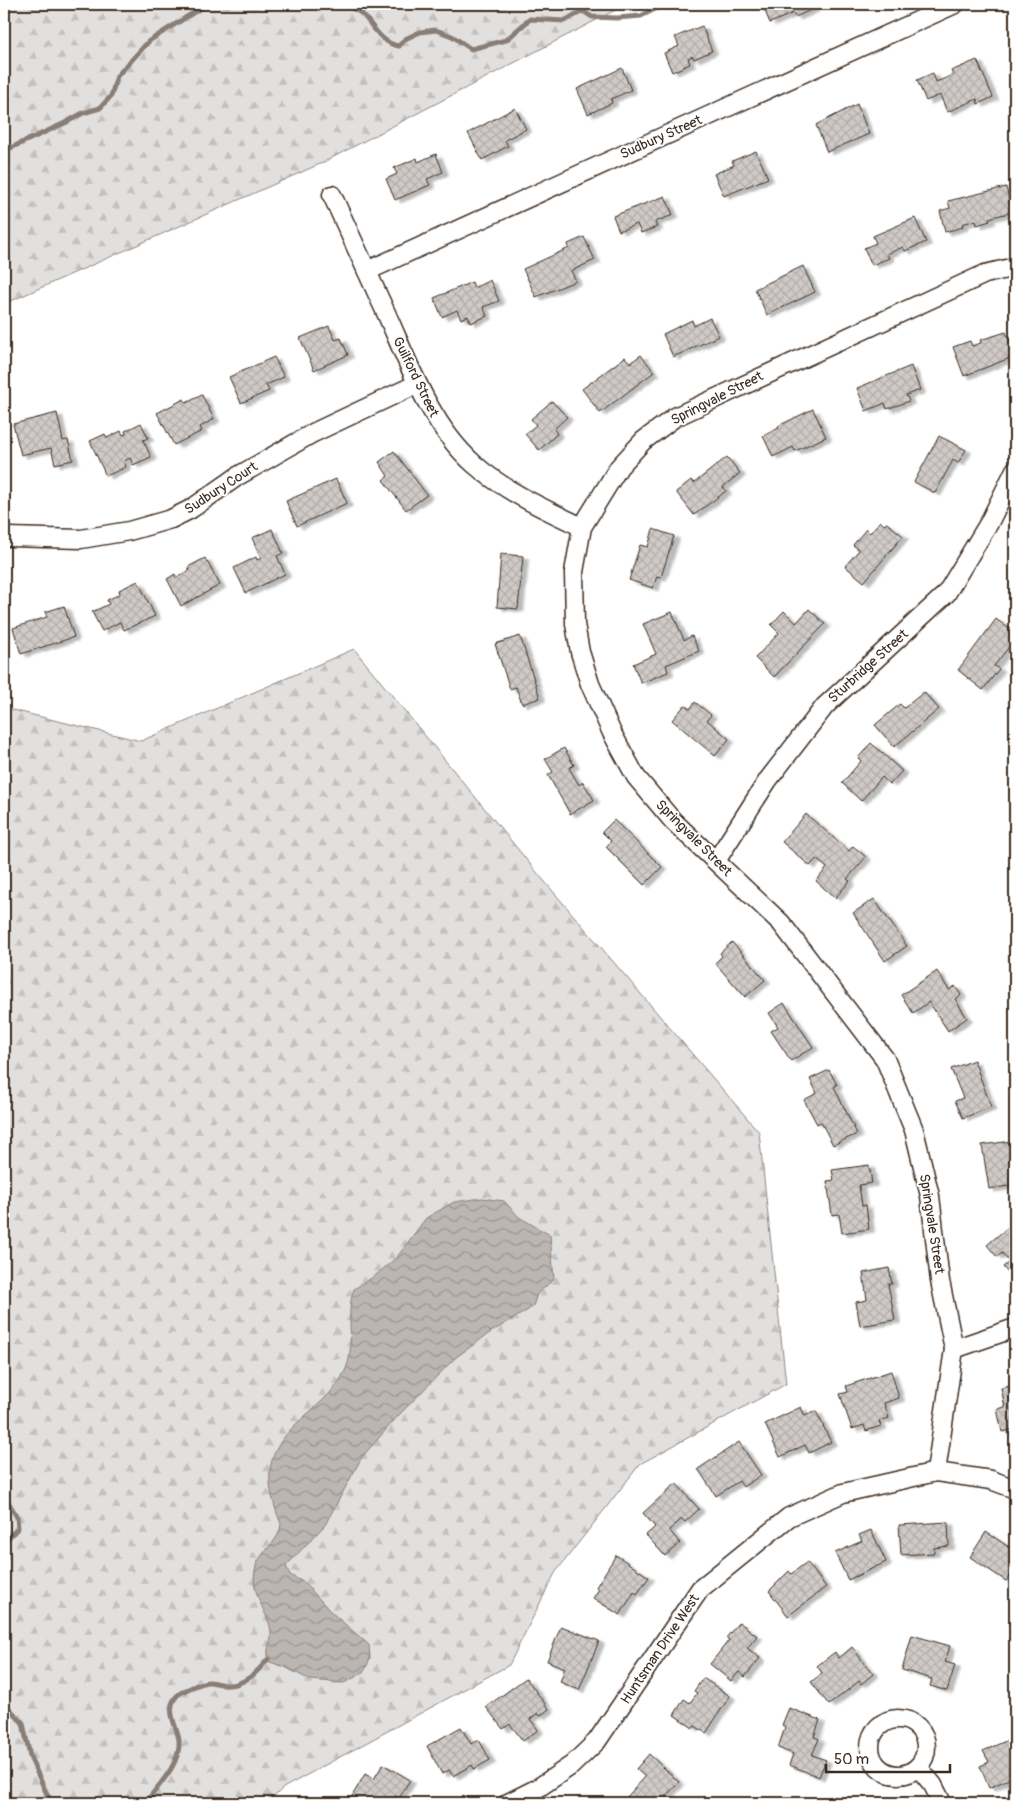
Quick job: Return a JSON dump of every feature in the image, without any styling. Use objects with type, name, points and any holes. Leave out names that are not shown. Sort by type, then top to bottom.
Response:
[{"type":"street","name":"Sudbury Street","points":[[367,271],[955,4]]},
{"type":"street","name":"Guilford Street","points":[[332,195],[417,384],[439,422],[472,463],[513,492],[582,527]]},
{"type":"street","name":"Springvale Street","points":[[936,1472],[954,1349],[940,1281],[930,1196],[914,1130],[885,1060],[781,923],[716,860],[673,822],[636,777],[612,733],[590,684],[580,652],[575,624],[574,572],[582,527],[619,467],[643,441],[675,418],[985,274],[1015,266]]},
{"type":"street","name":"Sudbury Court","points":[[9,537],[81,539],[129,531],[171,519],[191,509],[238,476],[313,433],[417,384]]},
{"type":"street","name":"Sturbridge Street","points":[[716,860],[768,780],[825,706],[946,594],[989,523],[1015,470]]},
{"type":"street","points":[[954,1349],[1015,1328]]},
{"type":"street","points":[[936,1472],[991,1480],[1015,1489]]},
{"type":"street","name":"Huntsman Drive West","points":[[508,1803],[538,1788],[572,1765],[597,1741],[700,1588],[734,1559],[789,1517],[843,1493],[936,1472]]},
{"type":"street","points":[[918,1767],[932,1785],[942,1803]]},
{"type":"green space","points":[[4,4],[627,4],[322,163],[4,304]]},
{"type":"green space","points":[[354,649],[539,875],[759,1132],[786,1384],[640,1464],[555,1573],[509,1665],[283,1788],[268,1803],[4,1803],[4,708],[141,741]]},
{"type":"water","points":[[482,1198],[504,1201],[519,1217],[550,1235],[554,1279],[537,1294],[533,1306],[491,1332],[455,1358],[398,1416],[362,1457],[325,1525],[286,1566],[290,1575],[305,1583],[330,1611],[369,1645],[370,1658],[361,1674],[344,1683],[310,1680],[285,1667],[270,1662],[268,1650],[271,1637],[270,1626],[255,1585],[254,1576],[258,1560],[274,1541],[281,1524],[271,1492],[271,1465],[275,1452],[292,1428],[322,1401],[345,1371],[350,1351],[350,1310],[354,1289],[376,1275],[397,1257],[426,1218],[454,1202]]},
{"type":"building","points":[[762,4],[811,4],[813,9],[795,17],[793,13],[770,23]]},
{"type":"building","points":[[702,26],[712,51],[694,59],[693,56],[688,58],[690,64],[672,72],[664,53],[679,46],[675,37]]},
{"type":"building","points":[[977,60],[993,97],[978,104],[977,99],[947,112],[940,95],[926,101],[917,80],[933,73],[936,82],[953,75],[951,71]]},
{"type":"building","points":[[622,68],[631,90],[611,99],[612,103],[588,114],[577,89]]},
{"type":"building","points":[[857,104],[869,134],[827,152],[816,125]]},
{"type":"building","points":[[515,108],[526,129],[505,140],[508,146],[482,160],[468,133]]},
{"type":"building","points":[[756,151],[768,178],[724,196],[714,174],[734,165],[732,161]]},
{"type":"building","points":[[436,154],[443,172],[427,179],[430,185],[395,200],[386,179],[397,174],[394,168],[417,158],[418,162]]},
{"type":"building","points":[[1006,187],[1012,212],[989,218],[990,221],[977,225],[976,220],[962,224],[963,227],[945,232],[940,211],[950,208],[948,201]]},
{"type":"building","points":[[665,196],[673,215],[655,222],[657,227],[641,233],[637,224],[619,231],[613,216]]},
{"type":"building","points":[[915,218],[926,242],[905,251],[903,247],[887,254],[889,258],[872,265],[864,248],[876,243],[873,236]]},
{"type":"building","points":[[584,237],[595,260],[571,271],[576,281],[536,297],[523,269],[569,248],[568,244]]},
{"type":"building","points":[[803,266],[815,292],[767,315],[755,289]]},
{"type":"building","points":[[490,280],[499,301],[483,307],[487,316],[471,323],[468,316],[461,319],[457,310],[442,317],[434,298],[472,282],[474,288]]},
{"type":"building","points":[[710,318],[719,336],[673,357],[663,334],[692,320],[694,326]]},
{"type":"building","points":[[329,326],[335,340],[341,338],[348,355],[314,370],[300,338]]},
{"type":"building","points":[[1006,332],[1015,356],[964,376],[953,347],[970,341],[972,346],[981,343],[980,340]]},
{"type":"building","points":[[641,355],[654,372],[600,413],[582,389],[625,357],[630,363]]},
{"type":"building","points":[[274,357],[284,377],[266,385],[269,391],[241,403],[229,377]]},
{"type":"building","points":[[911,366],[920,390],[906,395],[909,401],[887,409],[885,403],[866,411],[857,388]]},
{"type":"building","points":[[202,395],[214,419],[200,427],[202,431],[174,445],[157,413],[184,399],[186,403]]},
{"type":"building","points":[[552,401],[567,417],[554,429],[557,434],[539,450],[525,434],[536,425],[531,419]]},
{"type":"building","points":[[813,409],[826,437],[795,451],[793,447],[773,457],[763,436],[779,428],[778,426]]},
{"type":"building","points":[[57,413],[63,441],[68,440],[73,460],[55,464],[51,448],[21,455],[13,424]]},
{"type":"building","points":[[141,423],[148,438],[143,440],[151,457],[133,465],[130,458],[124,461],[126,467],[106,476],[90,441],[105,434],[107,438],[121,431],[123,435],[126,434],[125,431]]},
{"type":"building","points":[[939,436],[966,450],[958,463],[953,460],[935,493],[914,482]]},
{"type":"building","points":[[394,451],[427,495],[406,510],[383,480],[388,476],[379,462]]},
{"type":"building","points":[[727,457],[740,473],[723,487],[726,491],[694,515],[676,492],[691,480],[694,483]]},
{"type":"building","points":[[336,479],[347,503],[297,526],[286,501]]},
{"type":"building","points":[[880,521],[884,525],[887,523],[903,536],[864,582],[845,566],[859,550],[853,545],[866,529],[870,533]]},
{"type":"building","points":[[272,529],[283,553],[277,556],[285,574],[246,593],[234,568],[256,557],[257,560],[261,558],[252,538]]},
{"type":"building","points":[[653,529],[674,536],[661,577],[657,576],[653,588],[629,580],[640,545],[648,547]]},
{"type":"building","points":[[501,554],[523,556],[518,609],[497,607]]},
{"type":"building","points":[[205,558],[220,585],[181,606],[167,579],[175,574],[176,578],[190,570],[188,567]]},
{"type":"building","points":[[138,581],[155,616],[124,630],[120,622],[102,631],[92,612],[109,604],[107,600],[120,594],[119,590]]},
{"type":"building","points":[[64,606],[74,637],[21,654],[13,628],[47,617],[45,612]]},
{"type":"building","points":[[809,609],[825,624],[774,677],[755,658],[779,633],[771,625],[784,611],[796,623]]},
{"type":"building","points":[[672,612],[684,640],[692,636],[699,651],[666,665],[668,672],[641,683],[633,664],[656,654],[643,624]]},
{"type":"building","points":[[996,619],[1015,633],[1015,639],[994,666],[999,669],[983,690],[958,670]]},
{"type":"building","points":[[520,636],[540,698],[522,704],[516,687],[510,689],[495,644]]},
{"type":"building","points":[[924,692],[939,709],[894,747],[875,725],[900,704],[904,708]]},
{"type":"building","points":[[695,702],[711,715],[707,720],[729,739],[715,756],[672,720],[685,705],[690,709]]},
{"type":"building","points":[[871,743],[902,771],[890,784],[882,777],[861,801],[842,783],[861,761],[858,758]]},
{"type":"building","points":[[564,748],[574,765],[569,768],[579,785],[583,782],[594,800],[570,814],[548,775],[553,772],[545,759]]},
{"type":"building","points":[[806,814],[849,851],[853,846],[866,857],[847,879],[850,881],[835,898],[816,881],[827,868],[816,859],[810,866],[782,842]]},
{"type":"building","points":[[614,820],[662,867],[644,885],[606,847],[611,841],[602,832]]},
{"type":"building","points":[[874,899],[907,946],[885,961],[853,913]]},
{"type":"building","points":[[732,942],[765,980],[745,997],[715,963],[722,956],[720,953]]},
{"type":"building","points":[[937,971],[949,990],[955,986],[961,995],[955,999],[967,1018],[948,1031],[929,1002],[913,1013],[901,995]]},
{"type":"building","points":[[784,1003],[813,1047],[791,1061],[771,1031],[778,1027],[769,1013]]},
{"type":"building","points":[[974,1060],[991,1107],[963,1118],[955,1101],[963,1098],[951,1069]]},
{"type":"building","points":[[829,1070],[837,1085],[834,1087],[857,1134],[833,1145],[821,1122],[817,1124],[804,1100],[817,1093],[810,1079]]},
{"type":"building","points":[[1012,1141],[1015,1185],[989,1189],[982,1145]]},
{"type":"building","points":[[869,1165],[872,1183],[859,1185],[862,1206],[866,1205],[869,1229],[842,1233],[839,1214],[832,1215],[827,1181],[834,1180],[832,1170]]},
{"type":"building","points":[[1015,1221],[1015,1281],[1003,1267],[1009,1262],[1002,1253],[997,1257],[987,1245]]},
{"type":"building","points":[[889,1268],[892,1284],[888,1284],[895,1320],[860,1326],[856,1302],[867,1300],[863,1273]]},
{"type":"building","points":[[891,1371],[899,1398],[884,1403],[889,1418],[879,1421],[881,1426],[866,1431],[864,1425],[852,1429],[840,1394],[848,1392],[846,1386]]},
{"type":"building","points":[[1015,1385],[1015,1429],[1002,1432],[997,1409],[1005,1407],[1001,1388]]},
{"type":"building","points":[[801,1407],[805,1416],[816,1411],[831,1442],[809,1453],[805,1445],[780,1457],[765,1424]]},
{"type":"building","points":[[739,1442],[761,1475],[743,1487],[739,1481],[716,1496],[698,1469]]},
{"type":"building","points":[[676,1483],[699,1509],[685,1522],[682,1519],[669,1530],[680,1543],[665,1556],[646,1535],[655,1527],[643,1513]]},
{"type":"building","points":[[948,1522],[949,1546],[934,1548],[934,1553],[901,1555],[899,1525]]},
{"type":"building","points":[[871,1530],[886,1562],[848,1580],[835,1553],[862,1541],[859,1535]]},
{"type":"building","points":[[986,1532],[1015,1551],[1015,1575],[1012,1573],[1006,1581],[970,1557]]},
{"type":"building","points":[[616,1555],[649,1577],[637,1594],[634,1592],[620,1615],[593,1598],[599,1589],[596,1587]]},
{"type":"building","points":[[807,1562],[826,1587],[788,1616],[769,1591],[789,1571],[791,1574]]},
{"type":"building","points":[[739,1622],[757,1636],[747,1648],[760,1658],[745,1677],[739,1672],[731,1681],[710,1664],[729,1640],[726,1638]]},
{"type":"building","points":[[561,1626],[599,1641],[579,1690],[560,1682],[565,1668],[547,1661]]},
{"type":"building","points":[[912,1635],[950,1646],[945,1662],[955,1665],[947,1691],[930,1686],[932,1679],[902,1670]]},
{"type":"building","points":[[852,1647],[873,1674],[861,1684],[859,1681],[829,1705],[811,1682],[822,1673],[817,1666],[835,1652],[839,1658]]},
{"type":"building","points":[[526,1678],[549,1709],[540,1716],[538,1713],[530,1719],[538,1730],[523,1741],[510,1724],[503,1729],[486,1707]]},
{"type":"building","points":[[703,1678],[730,1696],[706,1733],[695,1726],[693,1728],[674,1715],[684,1699],[690,1703],[697,1693],[694,1691]]},
{"type":"building","points":[[789,1708],[820,1720],[814,1737],[819,1739],[812,1755],[826,1760],[819,1777],[789,1765],[793,1754],[778,1748],[785,1727],[782,1725]]},
{"type":"building","points":[[461,1727],[471,1744],[479,1740],[490,1760],[474,1769],[472,1765],[453,1776],[449,1770],[442,1774],[427,1746]]},
{"type":"building","points":[[1015,1737],[1015,1776],[989,1788],[980,1766],[989,1762],[983,1751]]},
{"type":"building","points":[[649,1754],[679,1782],[666,1796],[669,1799],[665,1803],[632,1803],[626,1798],[645,1777],[636,1769]]},
{"type":"building","points":[[383,1764],[410,1780],[399,1798],[396,1796],[391,1803],[348,1803],[365,1774],[374,1779]]},
{"type":"waterway","points":[[4,151],[83,113],[100,108],[111,96],[117,76],[149,41],[207,4]]},
{"type":"waterway","points":[[344,4],[362,14],[382,38],[393,45],[399,46],[405,39],[420,32],[436,30],[452,36],[471,49],[506,40],[530,19],[564,21],[583,11],[592,17],[617,18],[641,16],[663,5]]},
{"type":"waterway","points":[[4,1495],[17,1517],[18,1528],[4,1542]]},
{"type":"waterway","points":[[145,1803],[168,1774],[179,1749],[179,1740],[172,1712],[173,1702],[176,1697],[186,1690],[207,1682],[229,1685],[246,1680],[268,1659]]},
{"type":"waterway","points":[[4,1703],[23,1723],[30,1757],[51,1803]]}]
